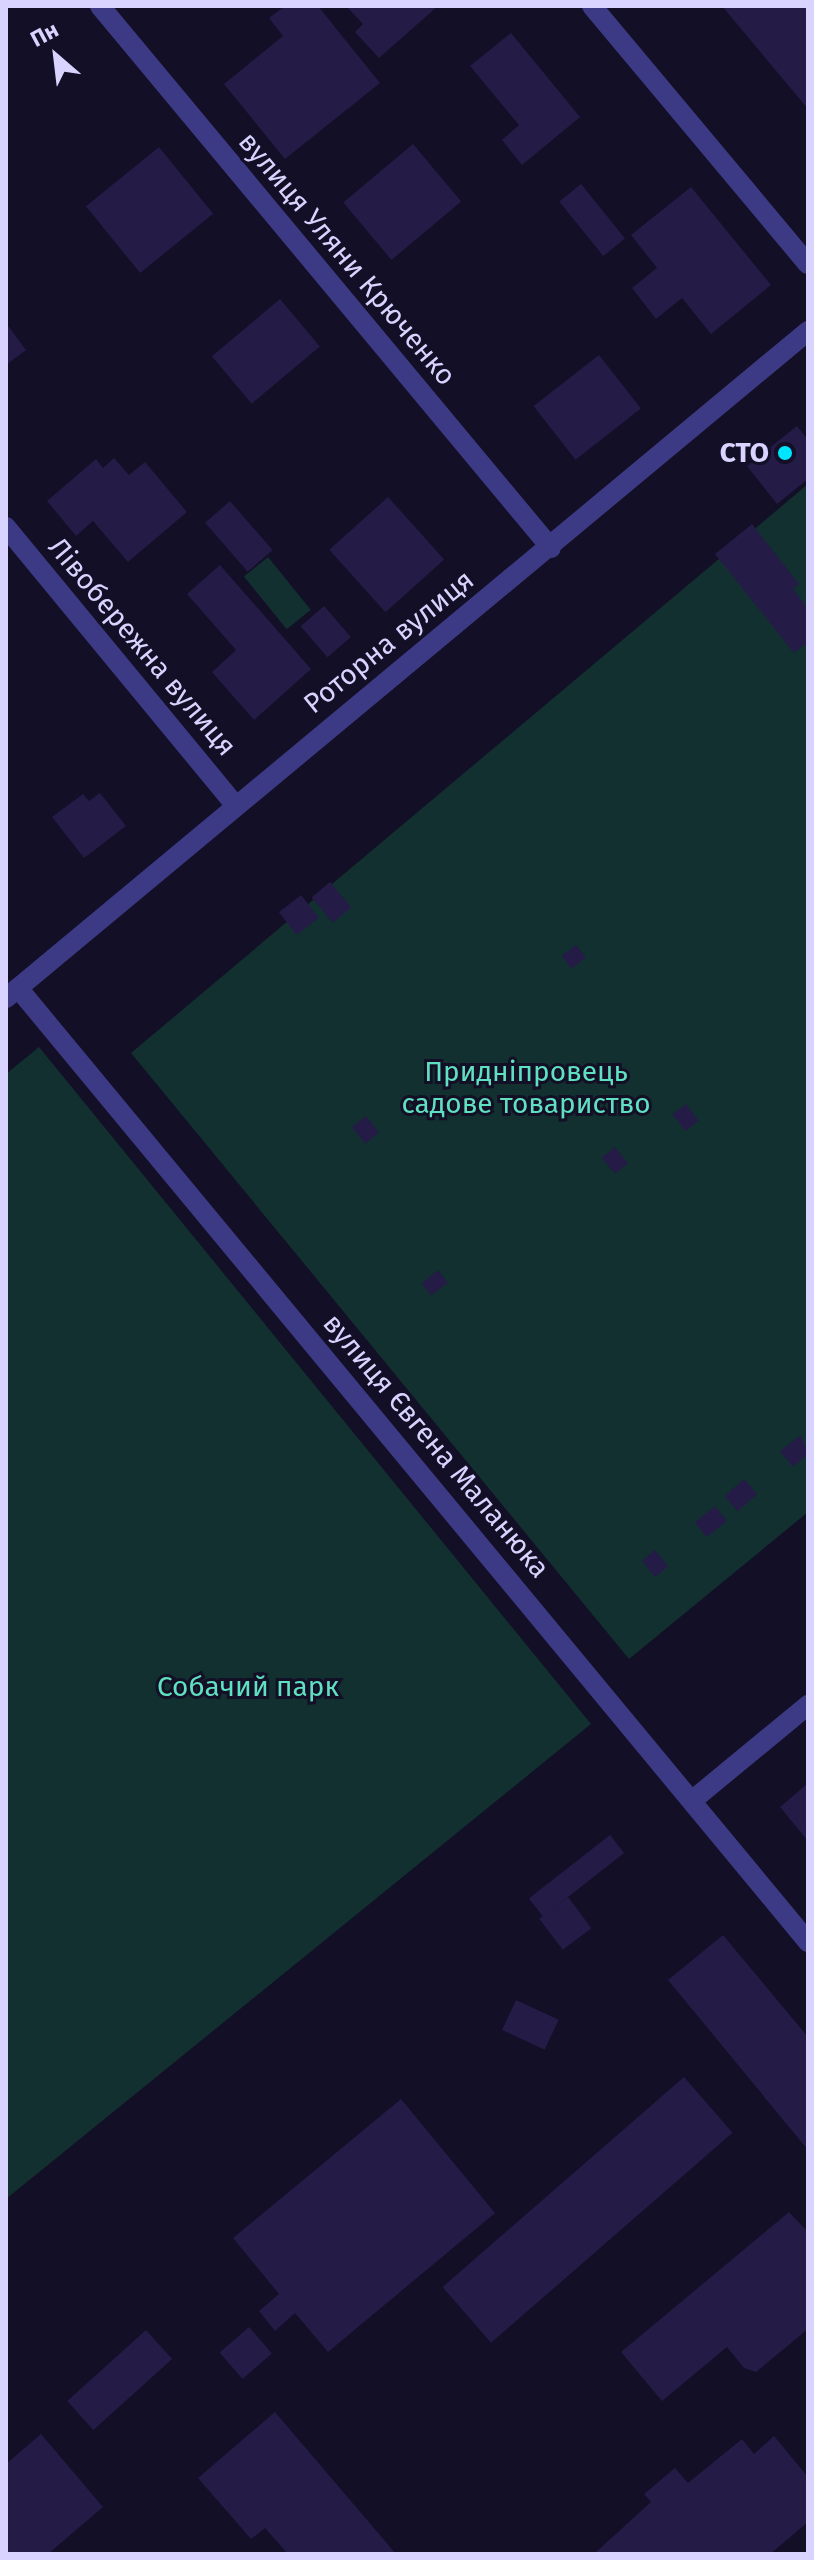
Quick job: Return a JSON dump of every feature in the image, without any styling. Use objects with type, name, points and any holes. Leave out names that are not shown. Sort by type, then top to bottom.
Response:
[{"type":"street","name":"вулиця Уляни Крюченко","points":[[100,6],[551,548]]},
{"type":"street","points":[[592,6],[808,264]]},
{"type":"street","name":"Роторна вулиця","points":[[12,993],[234,804],[551,548],[808,331]]},
{"type":"street","name":"Лівобережна вулиця","points":[[6,527],[234,804]]},
{"type":"street","name":"вулиця Євгена Маланюка","points":[[12,993],[694,1799],[808,1942]]},
{"type":"street","points":[[694,1799],[808,1705]]},
{"type":"green space","name":"Придніпровець садове товариство","points":[[808,484],[808,1512],[629,1659],[131,1053]]},
{"type":"green space","points":[[268,557],[311,610],[287,629],[244,577]]},
{"type":"green space","name":"Собачий парк","points":[[39,1047],[591,1724],[6,2199],[6,1074]]},
{"type":"building","points":[[285,6],[318,6],[380,83],[285,159],[224,84],[283,36],[269,18]]},
{"type":"building","points":[[346,6],[438,6],[379,58],[355,32],[363,24]]},
{"type":"building","points":[[722,6],[808,6],[808,109]]},
{"type":"building","points":[[511,33],[580,117],[522,165],[502,140],[519,125],[470,66]]},
{"type":"building","points":[[413,144],[461,201],[391,260],[343,202]]},
{"type":"building","points":[[159,147],[213,214],[140,273],[86,206]]},
{"type":"building","points":[[581,184],[625,238],[603,256],[559,202]]},
{"type":"building","points":[[691,187],[771,285],[711,334],[682,298],[656,319],[632,288],[657,268],[631,235]]},
{"type":"building","points":[[280,299],[320,346],[252,404],[212,356]]},
{"type":"building","points":[[6,323],[26,350],[6,365]]},
{"type":"building","points":[[599,355],[641,409],[575,460],[534,406]]},
{"type":"building","name":"СТО","points":[[797,426],[808,440],[808,479],[777,504],[747,466]]},
{"type":"building","points":[[114,458],[129,475],[145,462],[187,512],[128,562],[93,521],[76,536],[47,501],[96,459],[103,468]]},
{"type":"building","points":[[388,497],[444,559],[385,612],[329,550]]},
{"type":"building","points":[[230,501],[273,550],[248,572],[205,523]]},
{"type":"building","points":[[752,524],[799,584],[793,589],[808,608],[808,642],[794,653],[715,554]]},
{"type":"building","points":[[220,565],[311,669],[254,720],[212,672],[236,650],[187,594]]},
{"type":"building","points":[[324,606],[351,637],[328,657],[301,626]]},
{"type":"building","points":[[100,793],[126,826],[84,858],[52,817],[83,794],[89,801]]},
{"type":"building","points":[[330,882],[351,907],[333,923],[312,897]]},
{"type":"building","points":[[301,895],[319,918],[297,935],[279,912]]},
{"type":"building","points":[[576,945],[586,958],[572,969],[562,956]]},
{"type":"building","points":[[686,1104],[699,1121],[685,1131],[672,1114]]},
{"type":"building","points":[[366,1116],[379,1132],[365,1144],[352,1127]]},
{"type":"building","points":[[615,1147],[628,1163],[615,1174],[602,1158]]},
{"type":"building","points":[[438,1270],[448,1283],[431,1296],[421,1283]]},
{"type":"building","points":[[801,1435],[808,1454],[793,1467],[780,1451]]},
{"type":"building","points":[[744,1479],[757,1494],[737,1511],[724,1496]]},
{"type":"building","points":[[715,1506],[727,1521],[707,1537],[695,1522]]},
{"type":"building","points":[[655,1550],[668,1566],[655,1577],[642,1561]]},
{"type":"building","points":[[808,1783],[808,1841],[780,1807]]},
{"type":"building","points":[[610,1835],[624,1853],[543,1917],[529,1898]]},
{"type":"building","points":[[568,1897],[591,1928],[563,1950],[539,1919]]},
{"type":"building","points":[[723,1935],[808,2037],[808,2150],[668,1980]]},
{"type":"building","points":[[516,2000],[559,2020],[545,2050],[502,2030]]},
{"type":"building","points":[[684,2077],[733,2133],[491,2343],[442,2287]]},
{"type":"building","points":[[401,2099],[495,2213],[328,2352],[295,2313],[275,2331],[259,2311],[279,2294],[233,2238]]},
{"type":"building","points":[[789,2212],[808,2232],[808,2329],[756,2372],[744,2368],[727,2347],[662,2401],[621,2352]]},
{"type":"building","points":[[249,2327],[272,2353],[243,2379],[220,2353]]},
{"type":"building","points":[[146,2330],[172,2359],[93,2430],[67,2401]]},
{"type":"building","points":[[275,2412],[396,2554],[288,2554],[265,2528],[251,2539],[198,2478]]},
{"type":"building","points":[[41,2434],[103,2507],[48,2554],[6,2554],[6,2464]]},
{"type":"building","points":[[774,2436],[808,2477],[808,2522],[770,2554],[596,2552],[651,2502],[644,2494],[675,2468],[688,2483],[742,2439],[754,2454]]},
{"type":"place","name":"СТО","points":[[785,453]]}]
